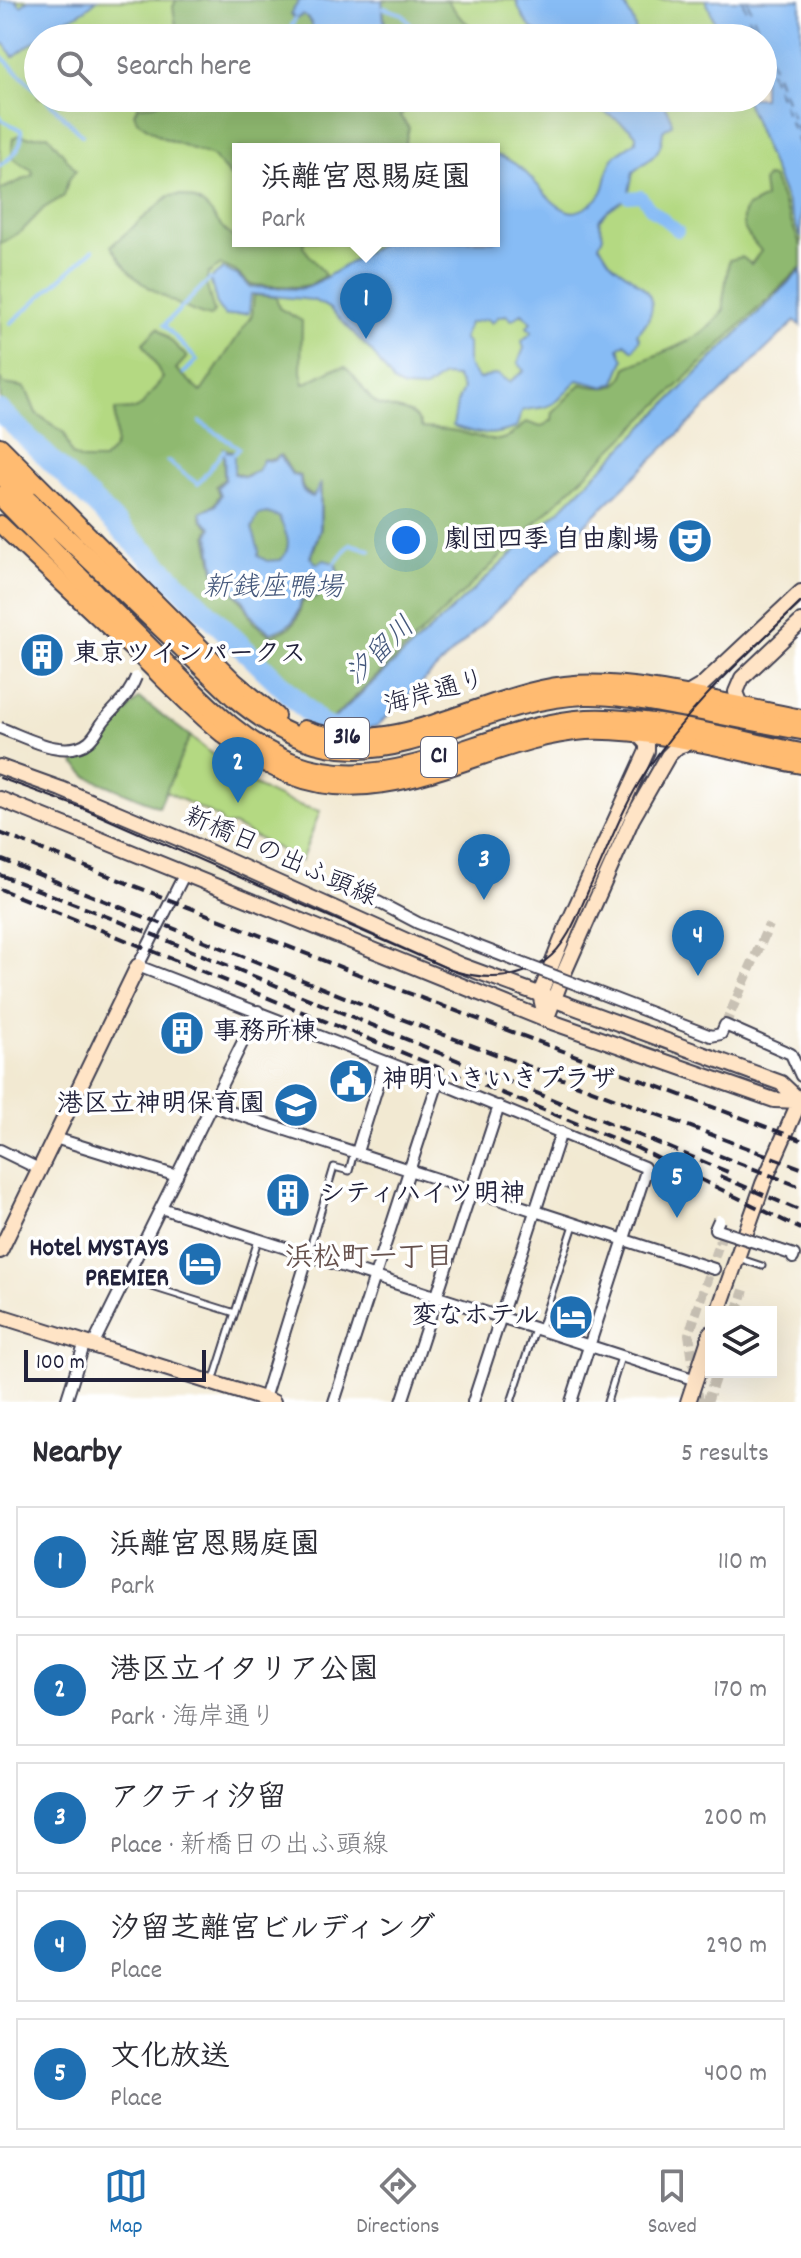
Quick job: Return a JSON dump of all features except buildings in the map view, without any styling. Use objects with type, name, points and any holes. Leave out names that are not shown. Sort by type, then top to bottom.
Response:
[{"type":"highway","name":"C1","points":[[0,456],[140,606]]},
{"type":"highway","name":"C1","points":[[0,474],[225,689],[257,716],[299,738],[334,747],[368,749],[405,744],[526,705],[585,695],[801,722]]},
{"type":"highway","name":"C1","points":[[0,496],[234,729],[268,751],[317,770],[358,774],[395,770],[532,728],[586,719],[649,723],[801,753]]},
{"type":"highway","name":"C1","points":[[0,514],[125,623]]},
{"type":"main road","name":"海岸通り","points":[[0,446],[235,682],[288,724],[331,737],[361,739],[419,727],[521,694],[564,685],[607,684],[742,707],[801,722]]},
{"type":"main road","name":"316","points":[[0,524],[218,729],[250,754],[294,777],[340,786],[385,783],[535,739],[586,731],[638,734],[801,765]]},
{"type":"main road","points":[[684,696],[701,686],[801,592]]},
{"type":"main road","points":[[742,707],[736,692],[742,678],[801,622]]},
{"type":"main road","points":[[546,1020],[547,996],[568,924],[647,751],[647,744],[638,734]]},
{"type":"main road","points":[[547,996],[632,819],[668,756],[678,746],[687,743]]},
{"type":"main road","name":"新橋日の出ふ頭線","points":[[0,767],[61,789],[193,845],[412,945],[781,1083],[800,1100]]},
{"type":"main road","name":"新橋日の出ふ頭線","points":[[0,799],[546,1020],[774,1100],[800,1100]]},
{"type":"main road","points":[[0,1251],[138,966]]},
{"type":"main road","points":[[720,1306],[763,1184],[800,1100]]},
{"type":"main road","points":[[0,1316],[267,1401]]},
{"type":"main road","points":[[688,1402],[705,1352]]},
{"type":"street","points":[[0,728],[54,748],[86,744],[105,719],[128,697],[136,677]]},
{"type":"street","points":[[184,875],[138,966],[499,1106],[644,1167],[646,1171],[571,1402]]},
{"type":"street","points":[[378,902],[475,947],[711,1036],[721,1034],[725,1025],[745,1041],[791,1054],[801,1076]]},
{"type":"street","points":[[66,1402],[89,1343],[126,1279],[209,1105],[258,1011]]},
{"type":"street","points":[[356,1151],[385,1062]]},
{"type":"street","points":[[334,1402],[438,1082]]},
{"type":"street","points":[[209,1105],[714,1269]]},
{"type":"street","points":[[402,1402],[499,1106]]},
{"type":"street","points":[[473,1402],[561,1132]]},
{"type":"street","points":[[55,1138],[177,1176]]},
{"type":"street","points":[[0,1150],[39,1169]]},
{"type":"street","points":[[161,1208],[696,1380]]},
{"type":"street","points":[[719,1220],[715,1229],[794,1255],[793,1258]]},
{"type":"street","points":[[267,1401],[308,1256]]},
{"type":"lane","points":[[308,1256],[334,1167],[349,1171],[356,1151]]},
{"type":"lane","points":[[511,1402],[575,1222]]},
{"type":"lane","points":[[213,1383],[258,1240]]},
{"type":"lane","points":[[736,1258],[762,1266]]},
{"type":"lane","points":[[126,1279],[235,1313]]},
{"type":"lane","points":[[607,1402],[622,1356]]},
{"type":"green space","points":[[0,0],[706,0],[715,24],[24,24],[24,112],[751,112],[801,238],[801,270],[561,509],[326,726],[0,408]]},
{"type":"green space","points":[[176,0],[300,0],[291,14],[295,19],[303,15],[311,24],[176,24],[173,7]]},
{"type":"green space","points":[[382,0],[447,0],[468,24],[385,24]]},
{"type":"green space","points":[[404,112],[400,116],[409,128],[405,143],[232,143],[232,178],[212,156],[161,137],[137,121],[134,113]]},
{"type":"green space","points":[[19,135],[48,135],[76,170],[68,181],[64,196],[44,208],[22,231],[0,244],[0,190],[33,175],[32,170],[17,162],[13,156],[13,138]]},
{"type":"green space","points":[[766,177],[773,178],[801,246],[801,267],[326,725],[0,409],[0,377],[4,384],[23,387],[27,391],[36,413],[64,433],[72,455],[82,460],[103,460],[116,443],[115,410],[136,409],[142,405],[163,378],[143,343],[158,328],[187,357],[176,369],[201,392],[252,315],[254,295],[276,297],[279,308],[302,321],[301,372],[304,384],[333,369],[345,367],[375,402],[410,413],[422,428],[451,430],[500,440],[526,422],[541,427],[552,420],[553,412],[581,384],[596,387],[615,385],[627,367],[681,345],[706,330],[724,309],[729,260],[742,257],[751,264],[761,251],[746,232],[743,215],[746,208],[765,198],[763,182]],"holes":[[[223,448],[233,452],[233,472],[244,476],[258,470],[263,459],[281,455],[292,473],[301,476],[307,493],[314,496],[321,486],[321,529],[311,558],[318,565],[325,561],[337,564],[341,581],[327,584],[316,598],[302,602],[293,624],[271,636],[253,622],[243,603],[214,571],[207,535],[210,527],[202,520],[200,512],[214,505],[220,494],[216,486],[224,479]]]},
{"type":"green space","points":[[180,195],[200,202],[232,236],[232,247],[303,247],[325,275],[310,285],[297,287],[251,285],[235,271],[221,265],[208,274],[206,283],[214,312],[210,317],[191,311],[135,277],[111,246],[169,196]]},
{"type":"green space","points":[[267,513],[279,517],[286,534],[288,544],[281,560],[267,561],[258,556],[252,528],[258,515]]},
{"type":"green space","points":[[139,698],[190,736],[159,807],[88,777],[74,763]]},
{"type":"green space","points":[[190,736],[220,761],[265,791],[320,811],[301,861],[233,825],[224,826],[219,818],[165,791]]},
{"type":"water","points":[[0,0],[15,0],[21,6],[29,0],[97,0],[77,15],[51,24],[24,24],[24,49],[13,57],[6,45],[0,42]]},
{"type":"water","points":[[300,0],[382,0],[384,23],[312,24],[303,15],[295,19],[291,13]]},
{"type":"water","points":[[516,0],[621,0],[634,24],[528,24]]},
{"type":"water","points":[[706,0],[801,0],[801,238],[751,112],[777,112],[777,24],[715,24]]},
{"type":"water","points":[[605,112],[668,112],[672,124],[663,131],[657,151],[633,172],[628,197],[599,220],[603,236],[599,245],[612,263],[648,294],[652,302],[647,322],[637,334],[640,339],[633,350],[625,343],[619,348],[624,360],[615,382],[605,387],[578,380],[553,404],[522,411],[516,428],[484,434],[453,426],[463,389],[456,377],[443,376],[425,389],[404,388],[394,383],[372,352],[329,308],[313,300],[251,294],[249,313],[225,316],[218,308],[210,279],[223,269],[237,275],[250,287],[299,289],[311,286],[376,247],[500,247],[500,157],[519,167],[551,200],[573,212],[584,209],[601,194],[610,163],[636,141],[636,135]],"holes":[[[522,313],[531,322],[527,327],[532,332],[522,341],[524,348],[518,363],[524,371],[509,382],[497,374],[479,379],[468,365],[468,344],[463,339],[469,323],[488,319],[492,323],[506,315],[512,320]]]},
{"type":"water","points":[[801,270],[801,326],[795,321],[377,726],[354,731],[326,726],[561,509]]},
{"type":"water","name":"新銭座鴨場","points":[[224,450],[234,454],[234,474],[245,477],[258,471],[263,460],[273,461],[280,456],[292,475],[300,477],[306,494],[313,497],[320,485],[320,529],[310,557],[317,564],[324,560],[335,563],[339,580],[326,582],[315,596],[301,600],[292,622],[271,633],[254,619],[244,601],[215,570],[209,535],[212,527],[203,520],[201,512],[215,506],[221,495],[218,487],[225,480]],"holes":[[[267,513],[279,517],[288,539],[287,549],[281,560],[267,561],[258,556],[252,528],[258,515]]]},
{"type":"waterway","points":[[384,8],[402,14],[410,24]]},
{"type":"waterway","points":[[293,24],[295,19]]},
{"type":"waterway","points":[[0,55],[24,78]]},
{"type":"waterway","points":[[59,112],[82,135]]},
{"type":"waterway","points":[[0,116],[21,130],[21,141],[16,150],[0,165]]},
{"type":"waterway","points":[[628,197],[641,196],[650,208],[678,231]]},
{"type":"waterway","points":[[11,323],[93,250]]},
{"type":"waterway","points":[[184,373],[197,360],[164,325],[210,279]]},
{"type":"waterway","name":"汐留川","points":[[0,411],[324,727],[346,731],[349,728]]},
{"type":"waterway","points":[[200,422],[239,448],[234,454]]},
{"type":"waterway","points":[[167,461],[198,484],[224,450]]},
{"type":"waterway","points":[[335,563],[350,544],[370,550]]},
{"type":"ferry route","points":[[742,0],[751,24]]},
{"type":"ferry route","points":[[747,0],[756,24]]},
{"type":"ferry route","points":[[777,77],[801,139]]},
{"type":"ferry route","points":[[777,89],[801,150]]},
{"type":"tunnel","points":[[725,1025],[769,925]]},
{"type":"tunnel","points":[[699,1402],[689,1334],[720,1240],[717,1238]]},
{"type":"tunnel","points":[[739,1306],[744,1290]]},
{"type":"tunnel","points":[[707,1402],[715,1378]]},
{"type":"tram line","points":[[0,778],[82,808],[451,970],[475,976],[511,975],[534,968],[560,946],[645,773],[679,726],[718,683],[801,602]]},
{"type":"railway","points":[[0,833],[368,978],[801,1140]]},
{"type":"railway","points":[[0,859],[372,1008],[801,1168]]},
{"type":"railway","points":[[0,875],[144,931],[733,1174]]},
{"type":"railway","points":[[0,889],[637,1148],[801,1229]]},
{"type":"railway","points":[[702,1149],[801,1187]]},
{"type":"railway","points":[[720,1176],[801,1211]]},
{"type":"place","name":"浜離宮恩賜庭園","points":[[366,339]]},
{"type":"place","name":"劇団四季 自由劇場","points":[[690,541]]},
{"type":"place","name":"東京ツインパークス","points":[[42,655]]},
{"type":"place","name":"港区立イタリア公園","points":[[238,803]]},
{"type":"place","name":"アクティ汐留","points":[[484,900]]},
{"type":"place","name":"汐留芝離宮ビルディング","points":[[698,976]]},
{"type":"place","name":"事務所棟","points":[[182,1033]]},
{"type":"place","name":"神明いきいきプラザ","points":[[351,1081]]},
{"type":"place","name":"港区立神明保育園","points":[[296,1105]]},
{"type":"place","name":"シティハイツ明神","points":[[288,1195]]},
{"type":"place","name":"文化放送","points":[[677,1218]]},
{"type":"place","name":"Hotel MYSTAYS PREMIER","points":[[200,1264]]},
{"type":"place","name":"変なホテル","points":[[571,1317]]},
{"type":"district","name":"浜松町一丁目","points":[[369,1260]]}]
